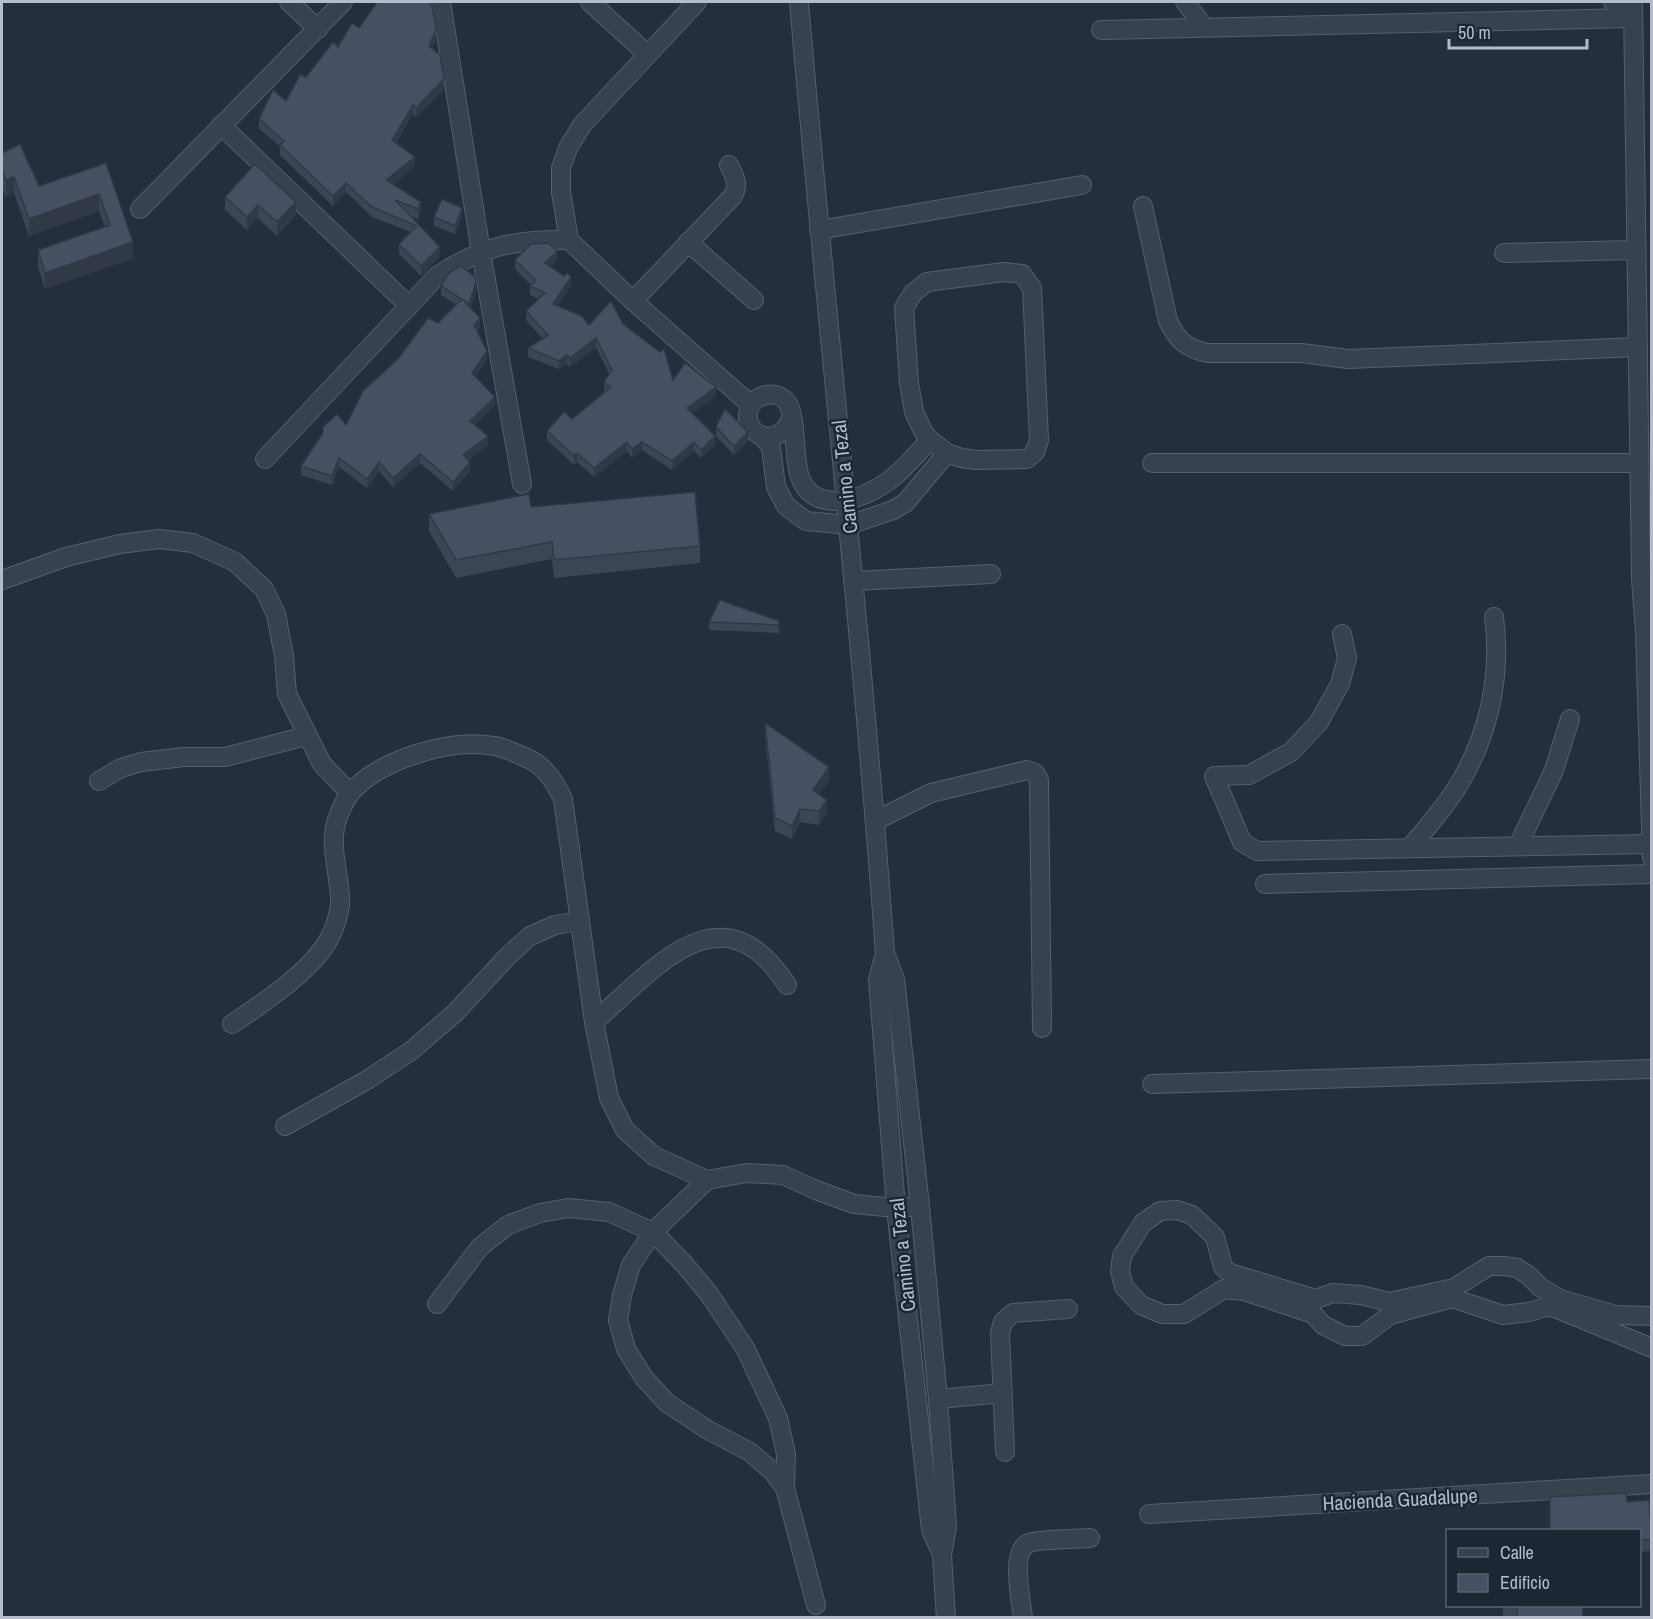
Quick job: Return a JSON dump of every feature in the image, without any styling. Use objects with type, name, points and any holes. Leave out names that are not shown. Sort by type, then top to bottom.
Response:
[{"type":"street","points":[[289,2],[318,29]]},
{"type":"street","points":[[140,208],[343,2]]},
{"type":"street","points":[[441,2],[481,252],[522,484]]},
{"type":"street","points":[[590,2],[647,54]]},
{"type":"street","points":[[697,2],[582,125],[568,148],[561,168],[561,192],[569,240],[633,301],[751,405]]},
{"type":"street","name":"Camino a Tezal","points":[[799,2],[849,525],[885,953],[895,979],[938,1399],[947,1526],[942,1555],[946,1617]]},
{"type":"street","points":[[1185,2],[1204,27]]},
{"type":"street","points":[[1613,2],[1633,10]]},
{"type":"street","points":[[1101,30],[1633,10]]},
{"type":"street","points":[[1633,10],[1642,39],[1636,250],[1644,306],[1638,347],[1652,858]]},
{"type":"street","points":[[221,125],[409,306]]},
{"type":"street","points":[[633,301],[736,190],[737,183],[729,165]]},
{"type":"street","points":[[819,230],[1082,185]]},
{"type":"street","points":[[1143,206],[1168,321],[1174,334],[1194,350],[1208,353],[1301,353],[1348,360],[1638,347]]},
{"type":"street","points":[[265,459],[437,276],[459,261],[504,244],[569,240]]},
{"type":"street","points":[[688,242],[754,300]]},
{"type":"street","points":[[1504,253],[1636,250]]},
{"type":"street","points":[[1004,272],[1022,274],[1032,288],[1039,440],[1035,452],[1027,459],[976,460],[947,453],[930,440],[914,412],[909,382],[904,308],[913,293],[927,282],[1004,272]]},
{"type":"street","points":[[930,440],[888,482],[874,491],[846,501],[819,500],[807,490],[799,477],[789,406],[782,397],[771,394],[759,397],[751,405],[748,414],[749,423],[754,431],[762,436],[771,447],[776,486],[786,507],[806,521],[849,525],[893,510],[905,502],[947,453]]},
{"type":"street","points":[[762,436],[772,437],[781,434],[788,427],[791,417]]},
{"type":"street","points":[[1152,463],[1640,463]]},
{"type":"street","points":[[2,580],[66,557],[120,544],[159,539],[193,543],[235,562],[264,589],[276,614],[284,656],[287,694],[306,736],[322,764],[350,793]]},
{"type":"street","points":[[853,581],[991,574]]},
{"type":"street","points":[[1410,848],[1455,790],[1481,740],[1494,689],[1498,646],[1494,617]]},
{"type":"street","points":[[1342,634],[1347,658],[1340,684],[1318,722],[1291,752],[1249,775],[1214,776],[1242,842],[1257,851],[1651,844]]},
{"type":"street","points":[[1518,846],[1554,770],[1570,718]]},
{"type":"street","points":[[99,781],[121,768],[141,762],[184,757],[225,757],[306,736]]},
{"type":"street","points":[[232,1024],[281,991],[315,957],[332,934],[341,901],[334,844],[337,819],[350,793],[373,775],[408,758],[449,745],[495,746],[536,763],[553,780],[563,799],[594,1022],[609,1098],[625,1130],[654,1156],[707,1180]]},
{"type":"street","points":[[875,821],[941,790],[1028,770],[1035,773],[1039,780],[1042,1028]]},
{"type":"street","points":[[1265,884],[1652,874]]},
{"type":"street","points":[[285,1126],[367,1080],[411,1051],[455,1012],[506,957],[530,936],[555,925],[579,921]]},
{"type":"street","points":[[594,1022],[660,963],[688,944],[712,937],[740,941],[763,954],[775,966],[787,985]]},
{"type":"street","name":"Camino a Tezal","points":[[885,953],[878,980],[896,1208],[931,1530],[942,1555]]},
{"type":"street","points":[[1152,1084],[1652,1069]]},
{"type":"street","points":[[785,1488],[772,1471],[750,1452],[708,1430],[666,1403],[644,1378],[626,1349],[618,1320],[621,1295],[631,1265],[652,1232],[707,1180],[747,1173],[783,1175],[854,1204],[896,1208],[920,1206]]},
{"type":"street","points":[[437,1304],[480,1247],[508,1225],[540,1213],[568,1208],[609,1212],[652,1232],[685,1265],[729,1322],[750,1357],[778,1418],[786,1454],[785,1488],[816,1605]]},
{"type":"street","points":[[1652,1316],[1616,1314],[1560,1299],[1540,1287],[1517,1268],[1504,1266],[1489,1266],[1454,1288],[1389,1302],[1361,1295],[1333,1293],[1316,1299],[1230,1273],[1223,1267],[1215,1237],[1192,1215],[1177,1210],[1160,1211],[1143,1223],[1122,1256],[1120,1271],[1124,1287],[1141,1305],[1162,1314],[1184,1314],[1224,1289],[1244,1291],[1313,1314],[1323,1325],[1345,1336],[1362,1336],[1390,1315],[1452,1298],[1503,1315],[1529,1312],[1551,1306],[1652,1348]]},
{"type":"street","points":[[1005,1452],[1000,1333],[1003,1322],[1013,1313],[1068,1309]]},
{"type":"street","points":[[938,1399],[1003,1393]]},
{"type":"street","name":"Hacienda Guadalupe","points":[[1149,1514],[1652,1484]]},
{"type":"street","points":[[1023,1617],[1018,1560],[1021,1549],[1029,1543],[1090,1538]]},
{"type":"building","points":[[377,2],[429,2],[432,6],[436,30],[429,46],[440,55],[444,79],[416,108],[413,105],[392,140],[415,157],[386,180],[421,202],[418,209],[395,200],[440,247],[421,266],[399,244],[417,226],[372,207],[346,183],[333,196],[280,145],[284,141],[259,119],[273,90],[286,101],[300,75],[306,77],[333,42],[338,47],[352,23],[359,28]]},
{"type":"building","points":[[20,144],[39,186],[106,163],[133,242],[45,273],[38,250],[110,225],[99,194],[29,219],[14,177],[6,180],[2,170],[2,153]]},
{"type":"building","points":[[255,164],[296,202],[277,222],[258,205],[247,217],[225,197]]},
{"type":"building","points":[[442,199],[462,208],[455,226],[434,217]]},
{"type":"building","points":[[548,243],[557,251],[545,263],[564,276],[567,273],[571,277],[553,304],[582,316],[589,325],[611,301],[623,324],[660,352],[664,349],[673,380],[685,363],[716,387],[687,408],[715,436],[701,450],[694,442],[672,461],[642,442],[632,449],[627,442],[594,468],[577,453],[574,456],[547,431],[564,412],[572,419],[611,387],[604,382],[612,370],[596,338],[570,358],[567,355],[559,361],[528,348],[548,335],[526,311],[545,293],[530,286],[536,281],[515,260],[531,244]]},
{"type":"building","points":[[461,266],[475,277],[476,282],[469,304],[441,286],[449,273]]},
{"type":"building","points":[[462,299],[480,318],[474,325],[487,351],[472,373],[495,397],[470,421],[488,436],[463,455],[470,462],[453,482],[420,454],[393,478],[379,462],[367,479],[339,458],[332,476],[301,466],[323,433],[323,427],[337,414],[346,425],[363,391],[398,359],[428,318],[438,323]]},
{"type":"building","points":[[725,409],[748,432],[734,446],[716,427]]},
{"type":"building","points":[[695,492],[700,546],[554,560],[552,542],[456,560],[429,514],[529,494],[531,507]]},
{"type":"building","points":[[720,600],[779,621],[779,625],[709,622]]},
{"type":"building","points":[[765,723],[829,767],[813,790],[827,800],[819,811],[800,809],[792,826],[775,818]]},
{"type":"building","points":[[1626,1493],[1627,1502],[1649,1500],[1652,1539],[1641,1540],[1641,1529],[1550,1529],[1550,1497]]},
{"type":"building","points":[[1517,1607],[1582,1607],[1583,1617],[1517,1617]]}]
